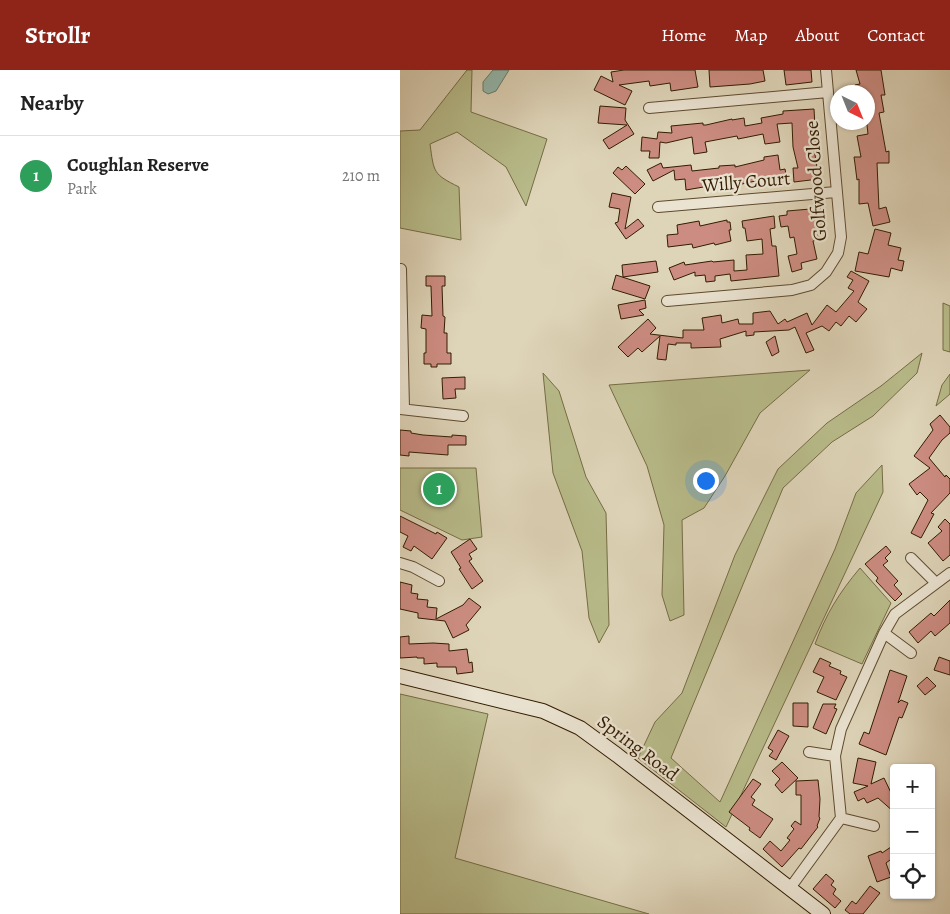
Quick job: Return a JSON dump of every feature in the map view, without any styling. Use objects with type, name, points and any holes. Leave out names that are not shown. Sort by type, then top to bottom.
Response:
[{"type":"main road","name":"Spring Road","points":[[400,676],[543,711],[580,728],[618,754],[823,914]]},
{"type":"street","name":"Golfwood Close","points":[[667,301],[792,290],[811,285],[826,272],[838,253],[840,237],[826,70]]},
{"type":"street","points":[[649,108],[828,92]]},
{"type":"street","name":"Willy Court","points":[[658,207],[836,192]]},
{"type":"street","points":[[401,269],[402,409],[463,416]]},
{"type":"street","points":[[911,558],[936,583]]},
{"type":"street","points":[[400,563],[413,567],[439,581]]},
{"type":"street","points":[[790,888],[841,818],[835,756],[841,729],[884,633],[895,614],[950,573]]},
{"type":"street","points":[[884,633],[910,653]]},
{"type":"street","points":[[809,752],[835,756]]},
{"type":"street","points":[[841,818],[874,826]]},
{"type":"green space","points":[[467,70],[472,70],[471,112],[547,139],[526,206],[506,167],[457,132],[430,144],[436,172],[459,187],[461,240],[400,228],[400,131],[420,130]]},
{"type":"green space","points":[[943,303],[950,306],[950,352],[943,350]]},
{"type":"green space","points":[[922,353],[917,373],[873,416],[832,442],[783,488],[671,758],[720,802],[835,549],[856,493],[882,465],[883,492],[726,827],[638,758],[655,722],[682,693],[735,555],[778,469],[827,423],[881,386]]},
{"type":"green space","points":[[810,370],[760,413],[725,476],[704,508],[682,520],[684,615],[670,621],[662,595],[664,525],[647,466],[609,385]]},
{"type":"green space","points":[[543,373],[559,391],[586,477],[606,513],[609,625],[599,643],[589,618],[582,551],[553,473]]},
{"type":"green space","points":[[950,374],[950,394],[936,406],[942,385]]},
{"type":"green space","points":[[400,468],[476,468],[482,537],[462,540],[400,510]]},
{"type":"green space","points":[[860,568],[891,603],[862,664],[815,644],[834,604]]},
{"type":"green space","points":[[400,694],[488,714],[455,858],[649,914],[400,914]]},
{"type":"water","points":[[493,70],[509,70],[496,91],[488,94],[483,91],[483,82]]},
{"type":"building","points":[[624,70],[695,70],[698,87],[671,91],[670,83],[650,86],[649,81],[619,85],[632,91],[625,105],[594,90],[601,76],[613,82],[611,72]]},
{"type":"building","points":[[709,70],[763,70],[765,81],[710,87]]},
{"type":"building","points":[[784,70],[811,70],[812,82],[786,85]]},
{"type":"building","points":[[856,70],[881,70],[885,95],[881,95],[884,112],[879,113],[886,152],[889,151],[889,163],[877,163],[879,209],[886,207],[890,222],[873,226],[868,203],[859,204],[859,179],[857,180],[854,157],[861,157],[857,136],[868,134],[868,130],[875,130],[875,85],[855,85],[860,84]]},
{"type":"building","points":[[600,106],[626,108],[625,120],[634,134],[609,149],[603,140],[627,125],[598,123]]},
{"type":"building","points":[[814,109],[816,143],[813,143],[819,179],[794,182],[793,168],[798,168],[793,147],[792,123],[777,124],[780,142],[765,144],[763,134],[738,139],[737,136],[705,142],[707,152],[694,154],[692,137],[666,143],[660,142],[659,158],[649,158],[650,151],[641,151],[642,137],[657,139],[658,132],[672,133],[671,126],[703,123],[703,125],[706,125],[744,118],[745,126],[762,123],[761,118],[783,114],[783,111]]},
{"type":"building","points":[[778,155],[780,170],[785,169],[787,180],[770,183],[769,178],[742,184],[741,179],[714,180],[715,185],[686,190],[685,179],[675,180],[674,170],[653,181],[647,170],[661,163],[663,168],[691,165],[692,171],[719,168],[719,166],[735,165],[735,167],[764,160],[764,157]]},
{"type":"building","points":[[626,166],[645,184],[635,194],[613,173],[618,167],[622,170]]},
{"type":"building","points":[[612,193],[631,197],[625,229],[638,219],[644,226],[626,239],[615,223],[618,222],[620,209],[609,207]]},
{"type":"building","points":[[822,208],[823,222],[821,222],[824,238],[813,241],[817,259],[801,263],[802,269],[792,272],[788,256],[797,254],[794,237],[790,238],[788,226],[781,227],[779,216],[787,215],[787,211]]},
{"type":"building","points":[[774,216],[775,228],[770,229],[772,246],[776,246],[779,276],[731,281],[730,274],[715,276],[715,281],[706,282],[705,275],[695,276],[695,272],[674,280],[669,268],[684,262],[685,265],[734,260],[734,271],[747,270],[746,255],[763,254],[762,239],[747,241],[742,221]]},
{"type":"building","points":[[727,220],[727,222],[730,222],[731,241],[693,248],[692,244],[668,247],[667,235],[678,234],[677,225],[699,221],[700,226]]},
{"type":"building","points":[[875,229],[891,233],[888,245],[901,248],[898,260],[904,261],[902,271],[891,268],[889,277],[855,271],[859,252],[868,254]]},
{"type":"building","points":[[656,261],[658,272],[623,277],[622,265]]},
{"type":"building","points":[[851,271],[869,281],[858,302],[867,309],[856,322],[849,316],[841,326],[836,322],[829,331],[822,326],[806,333],[814,350],[806,353],[795,327],[789,330],[754,332],[754,335],[746,336],[746,331],[720,339],[721,347],[691,348],[691,343],[668,344],[666,360],[657,359],[660,336],[642,352],[638,348],[628,357],[618,347],[648,319],[656,328],[650,334],[683,338],[683,330],[704,330],[702,318],[721,315],[722,323],[738,319],[739,324],[753,324],[753,313],[770,311],[778,324],[785,319],[787,322],[807,313],[812,325],[827,305],[836,312],[854,291],[848,288],[853,280],[847,277]]},
{"type":"building","points":[[616,275],[650,286],[645,299],[612,289]]},
{"type":"building","points":[[426,276],[445,276],[445,286],[442,286],[443,316],[445,317],[444,333],[447,333],[447,353],[451,353],[451,364],[437,364],[437,367],[431,367],[431,364],[424,364],[426,329],[421,328],[422,315],[432,316],[431,286],[426,286]]},
{"type":"building","points":[[645,300],[646,308],[639,310],[644,315],[621,319],[618,305]]},
{"type":"building","points":[[775,336],[779,352],[772,356],[766,342]]},
{"type":"building","points":[[465,377],[465,389],[455,389],[456,398],[443,399],[442,378]]},
{"type":"building","points":[[940,415],[950,427],[950,433],[942,440],[929,458],[945,477],[946,475],[950,479],[950,493],[931,513],[934,514],[921,538],[911,533],[928,500],[920,492],[917,495],[909,484],[930,468],[914,456],[933,430],[930,424]]},
{"type":"building","points":[[400,430],[423,435],[466,436],[466,445],[448,445],[448,455],[409,452],[409,456],[400,455]]},
{"type":"building","points":[[400,516],[447,538],[432,559],[414,546],[411,551],[403,547],[408,536],[400,532]]},
{"type":"building","points":[[945,519],[950,524],[950,555],[943,561],[928,543],[942,531],[938,527]]},
{"type":"building","points":[[470,539],[477,549],[469,554],[472,559],[469,561],[483,581],[472,589],[451,552]]},
{"type":"building","points":[[886,546],[891,552],[885,558],[888,561],[883,565],[898,581],[894,585],[902,594],[895,601],[876,581],[878,578],[865,564]]},
{"type":"building","points":[[400,582],[412,585],[411,593],[418,594],[417,599],[428,600],[427,607],[437,608],[436,619],[463,605],[469,598],[481,607],[466,625],[469,630],[453,638],[445,621],[418,618],[418,613],[400,609]]},
{"type":"building","points":[[950,600],[950,623],[935,636],[931,631],[918,643],[909,632],[931,613],[934,616]]},
{"type":"building","points":[[409,636],[409,644],[449,644],[449,651],[467,649],[469,663],[472,662],[473,672],[457,674],[456,667],[437,667],[437,663],[424,664],[424,658],[400,658],[400,637]]},
{"type":"building","points":[[939,657],[950,661],[950,675],[934,670]]},
{"type":"building","points":[[820,658],[831,663],[829,666],[841,671],[840,674],[847,677],[836,700],[817,692],[824,677],[813,672]]},
{"type":"building","points":[[890,670],[907,676],[898,703],[901,700],[908,703],[902,718],[899,717],[886,755],[859,744],[864,732],[869,734]]},
{"type":"building","points":[[927,677],[936,686],[925,695],[917,686]]},
{"type":"building","points":[[793,703],[808,703],[808,727],[793,726]]},
{"type":"building","points":[[823,704],[836,704],[834,708],[837,709],[826,734],[813,728]]},
{"type":"building","points":[[778,730],[789,736],[776,760],[769,756],[773,751],[768,748]]},
{"type":"building","points":[[858,758],[876,762],[871,784],[884,778],[890,791],[890,808],[878,798],[867,803],[864,798],[858,801],[854,792],[868,786],[853,783]]},
{"type":"building","points":[[782,762],[798,778],[782,793],[775,785],[780,779],[772,771]]},
{"type":"building","points":[[753,779],[761,784],[751,797],[755,800],[752,805],[773,819],[760,838],[729,812]]},
{"type":"building","points":[[818,780],[820,818],[818,827],[801,849],[799,848],[782,867],[763,849],[770,841],[781,851],[790,840],[787,838],[794,829],[791,826],[795,821],[801,825],[801,795],[796,795],[796,781]]},
{"type":"building","points":[[890,848],[890,860],[886,863],[890,877],[877,882],[868,856],[881,851],[882,853]]},
{"type":"building","points":[[826,874],[834,881],[831,885],[836,889],[833,894],[841,901],[835,908],[813,889]]},
{"type":"building","points":[[870,886],[880,893],[863,914],[850,914],[845,910],[852,901],[856,904]]},
{"type":"place","name":"Coughlan Reserve","points":[[439,489]]}]
